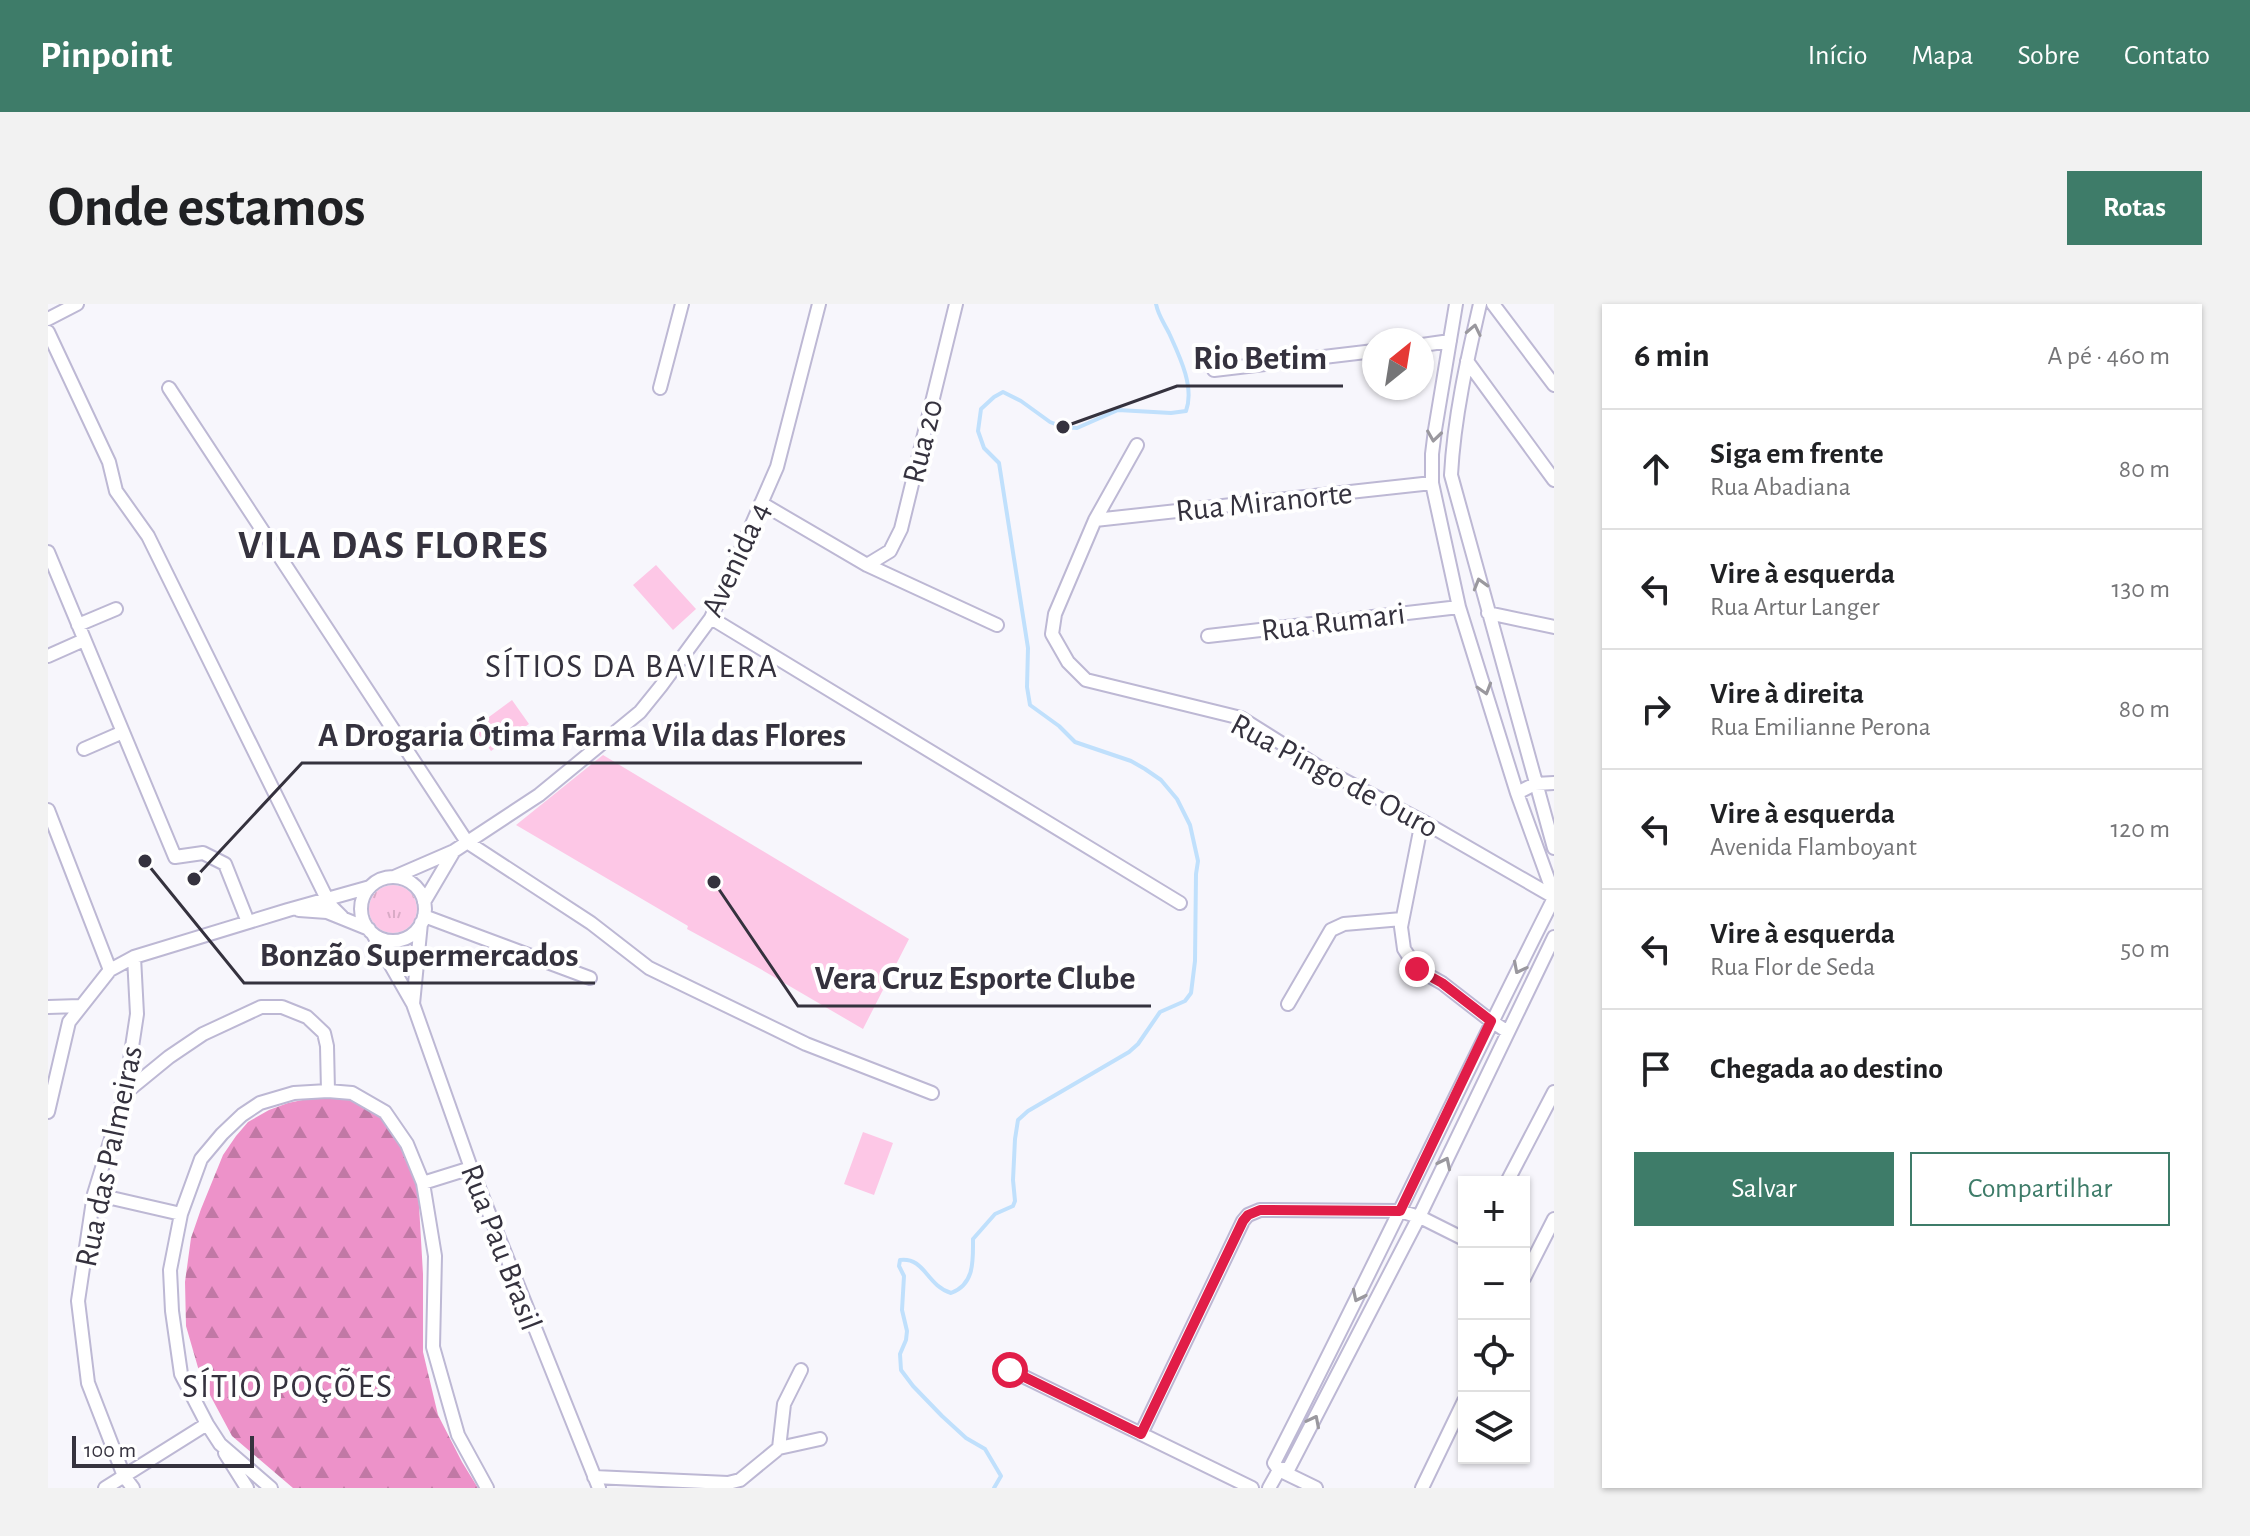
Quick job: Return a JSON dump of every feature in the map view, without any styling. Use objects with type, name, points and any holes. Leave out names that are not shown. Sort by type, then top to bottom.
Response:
[{"type":"street","points":[[48,319],[77,304]]},
{"type":"street","points":[[660,388],[682,304]]},
{"type":"street","name":"Avenida 4","points":[[394,877],[454,851],[539,795],[640,712],[661,686],[711,618],[777,467],[819,304]]},
{"type":"street","name":"Rua 20","points":[[867,565],[890,551],[901,529],[956,304]]},
{"type":"street","points":[[1316,1488],[1279,1470],[1274,1463],[1554,897],[1517,793],[1459,607],[1432,483],[1433,442],[1456,304]]},
{"type":"street","points":[[1480,304],[1467,361],[1451,475],[1554,848]]},
{"type":"street","points":[[1493,304],[1554,385]]},
{"type":"street","points":[[48,332],[109,462],[116,491],[148,536],[335,912],[382,939],[400,940],[409,936],[422,920],[424,902],[415,886],[402,878],[379,880],[370,887],[362,901],[363,921],[371,932]]},
{"type":"street","points":[[1434,343],[1450,341]]},
{"type":"street","points":[[1214,370],[1362,352]]},
{"type":"street","points":[[1467,361],[1554,480]]},
{"type":"street","points":[[169,388],[467,842],[591,923],[649,968],[806,1044],[932,1093]]},
{"type":"street","points":[[1095,520],[1137,445]]},
{"type":"street","name":"Rua Miranorte","points":[[1095,520],[1432,483]]},
{"type":"street","points":[[761,503],[867,565],[997,625]]},
{"type":"street","name":"Rua Pingo de Ouro","points":[[1095,520],[1055,614],[1052,634],[1068,662],[1086,680],[1241,718],[1319,767],[1422,821],[1554,897]]},
{"type":"street","points":[[48,552],[175,857],[203,853],[225,864],[248,922]]},
{"type":"street","name":"Rua Rumari","points":[[1208,636],[1459,607]]},
{"type":"street","points":[[78,625],[116,609]]},
{"type":"street","points":[[1488,613],[1554,627]]},
{"type":"street","points":[[711,618],[1180,903]]},
{"type":"street","points":[[48,656],[84,640]]},
{"type":"street","points":[[84,749],[123,732]]},
{"type":"street","points":[[1517,793],[1535,784],[1554,783]]},
{"type":"street","points":[[48,810],[110,970]]},
{"type":"street","points":[[1422,821],[1402,919],[1404,949],[1417,969],[1442,983],[1508,1032]]},
{"type":"street","name":"Avenida 4","points":[[424,902],[454,851]]},
{"type":"street","points":[[48,1112],[54,1064],[69,1022],[110,970],[134,957],[370,887]]},
{"type":"street","points":[[288,910],[318,911],[342,917]]},
{"type":"street","points":[[1288,1004],[1331,930],[1344,924],[1402,919]]},
{"type":"street","points":[[422,920],[590,978]]},
{"type":"street","name":"Rua Pau Brasil","points":[[413,1004],[422,920]]},
{"type":"street","name":"Rua Pau Brasil","points":[[371,932],[413,1004],[471,1168],[596,1482]]},
{"type":"street","points":[[1269,1488],[1279,1470],[1289,1468],[1419,1217],[1554,937]]},
{"type":"street","name":"Rua das Palmeiras","points":[[133,1488],[124,1476],[88,1383],[78,1301],[94,1194],[125,1093],[137,1014],[134,957]]},
{"type":"street","points":[[48,1007],[80,1006]]},
{"type":"street","points":[[125,1093],[203,1034],[261,1007],[282,1007],[307,1017],[324,1033],[328,1091]]},
{"type":"street","points":[[247,1488],[207,1424],[181,1374],[170,1270],[181,1214],[201,1159],[242,1115],[260,1103],[294,1093],[328,1091],[352,1093],[385,1112],[407,1144],[423,1183],[435,1256],[433,1347],[458,1435],[487,1488]]},
{"type":"street","points":[[1510,1176],[1554,1092]]},
{"type":"street","points":[[423,1183],[471,1168]]},
{"type":"street","points":[[94,1194],[181,1214]]},
{"type":"street","points":[[1141,1434],[1248,1215],[1260,1210],[1400,1211],[1458,1236]]},
{"type":"street","points":[[1530,1262],[1554,1219]]},
{"type":"street","points":[[779,1448],[784,1404],[801,1370]]},
{"type":"street","points":[[1010,1370],[1252,1488]]},
{"type":"street","points":[[1422,1488],[1458,1413]]},
{"type":"street","points":[[105,1488],[207,1424]]},
{"type":"street","points":[[596,1482],[728,1483],[740,1480],[779,1448],[820,1439]]},
{"type":"street","points":[[220,1444],[271,1488]]},
{"type":"green space","points":[[656,565],[696,609],[673,630],[633,585]]},
{"type":"green space","points":[[512,700],[529,724],[491,751],[474,728]]},
{"type":"green space","points":[[603,755],[909,939],[863,1029],[687,929],[688,926],[516,825]]},
{"type":"green space","points":[[393,885],[402,886],[410,892],[416,900],[416,918],[410,926],[402,932],[393,933],[384,932],[376,926],[370,918],[369,909],[370,900],[376,892],[384,886]]},
{"type":"green space","points":[[312,1098],[352,1098],[371,1109],[390,1126],[406,1153],[418,1188],[423,1352],[438,1415],[478,1488],[293,1488],[232,1436],[199,1371],[186,1326],[185,1282],[191,1238],[223,1155],[248,1122],[269,1110]]},
{"type":"green space","points":[[863,1132],[893,1143],[874,1195],[844,1184]]},
{"type":"waterway","points":[[994,1488],[1001,1476],[985,1449],[966,1438],[942,1416],[901,1370],[900,1354],[907,1331],[902,1310],[904,1276],[899,1266],[900,1260],[915,1263],[936,1284],[951,1293],[965,1284],[971,1270],[973,1239],[995,1214],[1013,1206],[1015,1201],[1013,1180],[1018,1120],[1028,1111],[1129,1052],[1160,1012],[1185,1001],[1191,993],[1198,861],[1190,825],[1177,799],[1161,780],[1131,761],[1075,742],[1030,705],[1028,648],[999,463],[984,448],[978,431],[981,409],[1003,392],[1050,422],[1077,428],[1118,410],[1186,411],[1189,392],[1185,371],[1156,304]]},
{"type":"place","name":"Rio Betim","points":[[1063,427]]},
{"type":"place","name":"Bonzão Supermercados","points":[[145,861]]},
{"type":"place","name":"A Drogaria Ótima Farma Vila das Flores","points":[[194,879]]},
{"type":"place","name":"Vera Cruz Esporte Clube","points":[[714,882]]},
{"type":"district","name":"VILA DAS FLORES","points":[[394,544]]},
{"type":"district","name":"SÍTIOS DA BAVIERA","points":[[632,665]]},
{"type":"district","name":"SÍTIO POÇÕES","points":[[288,1385]]},
{"type":"route","points":[[1010,1370],[1141,1434],[1248,1215],[1260,1210],[1400,1211],[1491,1021],[1442,983],[1417,969]]}]
